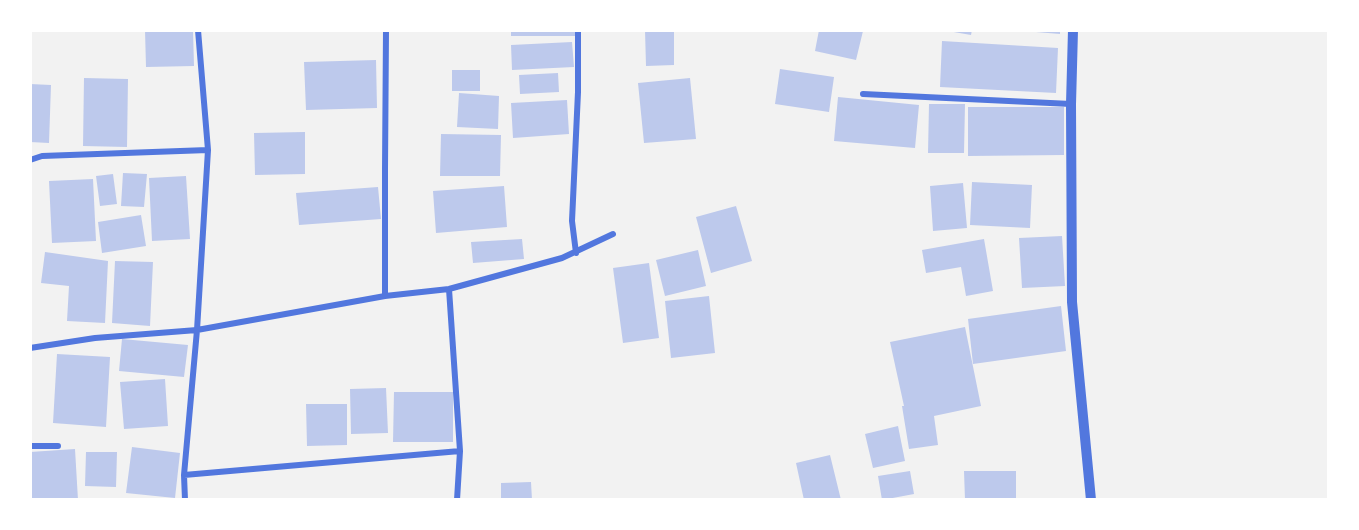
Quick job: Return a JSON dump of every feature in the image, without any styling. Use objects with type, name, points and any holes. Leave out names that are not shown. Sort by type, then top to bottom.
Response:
[{"type":"street","points":[[185,500],[184,475],[208,150],[198,30]]},
{"type":"street","points":[[385,296],[386,30]]},
{"type":"street","points":[[576,253],[572,221],[578,92],[578,30]]},
{"type":"street","points":[[1073,30],[1072,302],[1091,500]]},
{"type":"street","points":[[863,94],[1071,104]]},
{"type":"street","points":[[30,160],[42,156],[208,150]]},
{"type":"street","points":[[30,348],[94,338],[196,330],[385,296],[449,289],[562,258],[613,234]]},
{"type":"street","points":[[449,289],[460,451],[457,500]]},
{"type":"street","points":[[30,446],[58,446]]},
{"type":"street","points":[[184,475],[460,451]]},
{"type":"building","points":[[145,30],[193,30],[194,66],[146,67]]},
{"type":"building","points":[[511,30],[576,30],[576,36],[511,36]]},
{"type":"building","points":[[645,30],[674,30],[674,65],[646,66]]},
{"type":"building","points":[[819,30],[863,31],[856,60],[815,51]]},
{"type":"building","points":[[948,30],[972,30],[971,35]]},
{"type":"building","points":[[1036,30],[1060,30],[1060,34],[1036,32]]},
{"type":"building","points":[[942,41],[1058,48],[1056,93],[940,87]]},
{"type":"building","points":[[572,42],[574,67],[512,70],[511,45]]},
{"type":"building","points":[[376,60],[377,108],[306,110],[304,62]]},
{"type":"building","points":[[780,69],[834,77],[829,112],[775,104]]},
{"type":"building","points":[[452,70],[480,70],[480,91],[452,91]]},
{"type":"building","points":[[558,73],[559,92],[520,94],[519,75]]},
{"type":"building","points":[[84,78],[128,79],[127,147],[83,146]]},
{"type":"building","points":[[690,78],[696,139],[644,143],[638,83]]},
{"type":"building","points":[[30,84],[51,85],[49,143],[30,142]]},
{"type":"building","points":[[459,93],[499,96],[498,129],[457,127]]},
{"type":"building","points":[[838,97],[919,105],[915,148],[834,141]]},
{"type":"building","points":[[567,100],[569,134],[513,138],[511,103]]},
{"type":"building","points":[[929,104],[965,104],[964,153],[928,153]]},
{"type":"building","points":[[968,107],[1064,107],[1064,155],[968,156]]},
{"type":"building","points":[[305,132],[305,174],[255,175],[254,133]]},
{"type":"building","points":[[441,134],[501,135],[500,176],[440,176]]},
{"type":"building","points":[[123,173],[147,174],[144,207],[121,206]]},
{"type":"building","points":[[113,174],[117,204],[100,206],[96,176]]},
{"type":"building","points":[[186,176],[190,239],[152,241],[149,178]]},
{"type":"building","points":[[93,179],[96,241],[52,243],[49,181]]},
{"type":"building","points":[[972,182],[1032,185],[1030,228],[970,225]]},
{"type":"building","points":[[963,183],[967,228],[933,231],[930,186]]},
{"type":"building","points":[[504,186],[507,227],[436,233],[433,191]]},
{"type":"building","points":[[378,187],[381,219],[299,225],[296,193]]},
{"type":"building","points":[[736,206],[752,261],[711,273],[696,217]]},
{"type":"building","points":[[141,215],[146,246],[102,253],[98,222]]},
{"type":"building","points":[[1062,236],[1065,286],[1022,288],[1019,238]]},
{"type":"building","points":[[522,239],[524,259],[473,263],[471,242]]},
{"type":"building","points":[[984,239],[993,291],[966,296],[961,267],[926,273],[922,250]]},
{"type":"building","points":[[698,250],[706,286],[665,296],[656,260]]},
{"type":"building","points":[[45,252],[108,261],[105,323],[67,321],[69,286],[41,283]]},
{"type":"building","points":[[115,261],[153,262],[150,326],[112,323]]},
{"type":"building","points":[[649,263],[659,338],[623,343],[613,268]]},
{"type":"building","points":[[709,296],[715,353],[671,358],[665,301]]},
{"type":"building","points":[[1061,306],[1066,351],[973,364],[968,319]]},
{"type":"building","points":[[965,327],[981,406],[934,416],[938,445],[909,449],[902,406],[904,406],[890,342]]},
{"type":"building","points":[[122,339],[188,345],[184,377],[119,371]]},
{"type":"building","points":[[57,354],[110,357],[106,427],[53,423]]},
{"type":"building","points":[[165,379],[168,426],[124,429],[120,382]]},
{"type":"building","points":[[386,388],[388,433],[351,434],[350,389]]},
{"type":"building","points":[[394,392],[453,392],[453,442],[393,442]]},
{"type":"building","points":[[306,404],[347,404],[347,445],[307,446]]},
{"type":"building","points":[[898,426],[905,461],[873,468],[865,434]]},
{"type":"building","points":[[132,447],[180,453],[175,498],[126,493]]},
{"type":"building","points":[[75,449],[78,500],[32,500],[30,452]]},
{"type":"building","points":[[86,452],[117,452],[116,487],[85,486]]},
{"type":"building","points":[[830,455],[841,500],[804,500],[796,463]]},
{"type":"building","points":[[910,471],[914,494],[882,500],[878,476]]},
{"type":"building","points":[[964,471],[1016,471],[1016,500],[965,500]]},
{"type":"building","points":[[531,482],[532,500],[501,500],[501,483]]}]
